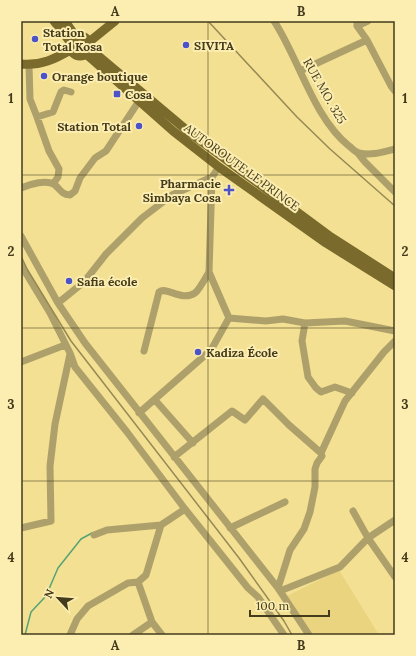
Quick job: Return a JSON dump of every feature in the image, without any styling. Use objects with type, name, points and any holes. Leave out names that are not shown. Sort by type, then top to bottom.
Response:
[{"type":"main road","points":[[54,21],[73,43]]},
{"type":"main road","points":[[64,21],[78,55],[88,48],[115,21]]},
{"type":"main road","points":[[25,65],[55,59],[79,36],[85,37],[88,48]]},
{"type":"main road","name":"AUTOROUTE LE PRINCE","points":[[88,48],[139,101],[173,131],[219,167],[326,243],[395,286]]},
{"type":"main road","name":"AUTOROUTE LE PRINCE","points":[[88,48],[190,133],[331,237],[395,278]]},
{"type":"street","name":"RUE MO. 325","points":[[274,21],[328,123],[341,140],[357,152],[395,192]]},
{"type":"street","points":[[368,21],[357,24],[395,91]]},
{"type":"street","points":[[300,71],[367,40]]},
{"type":"street","points":[[25,65],[30,98],[49,151],[59,170],[58,177],[54,184]]},
{"type":"street","points":[[37,117],[53,112],[61,92],[64,90],[71,92]]},
{"type":"street","points":[[21,188],[29,184],[48,182],[54,184],[64,194],[70,195],[75,191],[80,178],[95,158],[106,151],[139,101]]},
{"type":"street","points":[[357,152],[375,154],[395,149]]},
{"type":"street","points":[[58,303],[84,282],[106,254],[142,218],[172,195],[212,177],[219,167]]},
{"type":"street","points":[[212,177],[209,272],[229,318]]},
{"type":"street","points":[[21,236],[58,303],[86,343],[139,413],[279,590],[309,635]]},
{"type":"street","points":[[22,270],[50,313],[70,353],[75,367],[127,432],[184,509],[248,588],[258,597],[284,635]]},
{"type":"street","points":[[144,351],[159,292],[166,290],[175,295],[185,296],[196,293],[209,272]]},
{"type":"street","points":[[229,318],[266,321],[283,319],[305,323],[345,321],[395,331]]},
{"type":"street","points":[[139,413],[211,350],[229,318]]},
{"type":"street","points":[[305,323],[302,341],[308,377],[321,392],[335,387],[352,393]]},
{"type":"street","points":[[279,590],[290,550],[304,529],[310,512],[315,487],[315,470],[317,462],[322,456],[321,453],[345,401],[384,352],[395,341]]},
{"type":"street","points":[[21,362],[65,345]]},
{"type":"street","points":[[21,528],[51,521],[50,466],[55,424],[70,353]]},
{"type":"street","points":[[174,457],[232,411],[244,420],[263,399],[321,453]]},
{"type":"street","points":[[155,400],[193,443]]},
{"type":"street","points":[[230,528],[285,502]]},
{"type":"street","points":[[94,535],[107,530],[161,525],[184,509]]},
{"type":"street","points":[[353,511],[368,538],[395,577]]},
{"type":"street","points":[[279,590],[340,567],[368,538],[395,520]]},
{"type":"street","points":[[70,635],[77,619],[88,606],[128,583],[138,582],[146,575],[161,525]]},
{"type":"street","points":[[138,582],[152,622],[162,635]]},
{"type":"street","points":[[133,635],[152,622]]},
{"type":"shaded area","points":[[339,570],[379,635],[311,635],[287,596]]},
{"type":"waterway","points":[[25,635],[31,612],[46,596],[58,568],[81,539],[92,533]]},
{"type":"railway","points":[[208,21],[297,117],[330,149],[395,206]]},
{"type":"railway","points":[[21,256],[27,269],[71,341],[239,558],[284,621],[292,635]]},
{"type":"place","name":"Station Total Kosa","points":[[35,39]]},
{"type":"place","name":"SIVITA","points":[[186,45]]},
{"type":"place","name":"Orange boutique","points":[[44,76]]},
{"type":"place","name":"Cosa","points":[[117,94]]},
{"type":"place","name":"Station Total","points":[[139,126]]},
{"type":"place","name":"Pharmacie Simbaya Cosa","points":[[229,190]]},
{"type":"place","name":"Safia école","points":[[69,281]]},
{"type":"place","name":"Kadiza École","points":[[198,352]]}]
